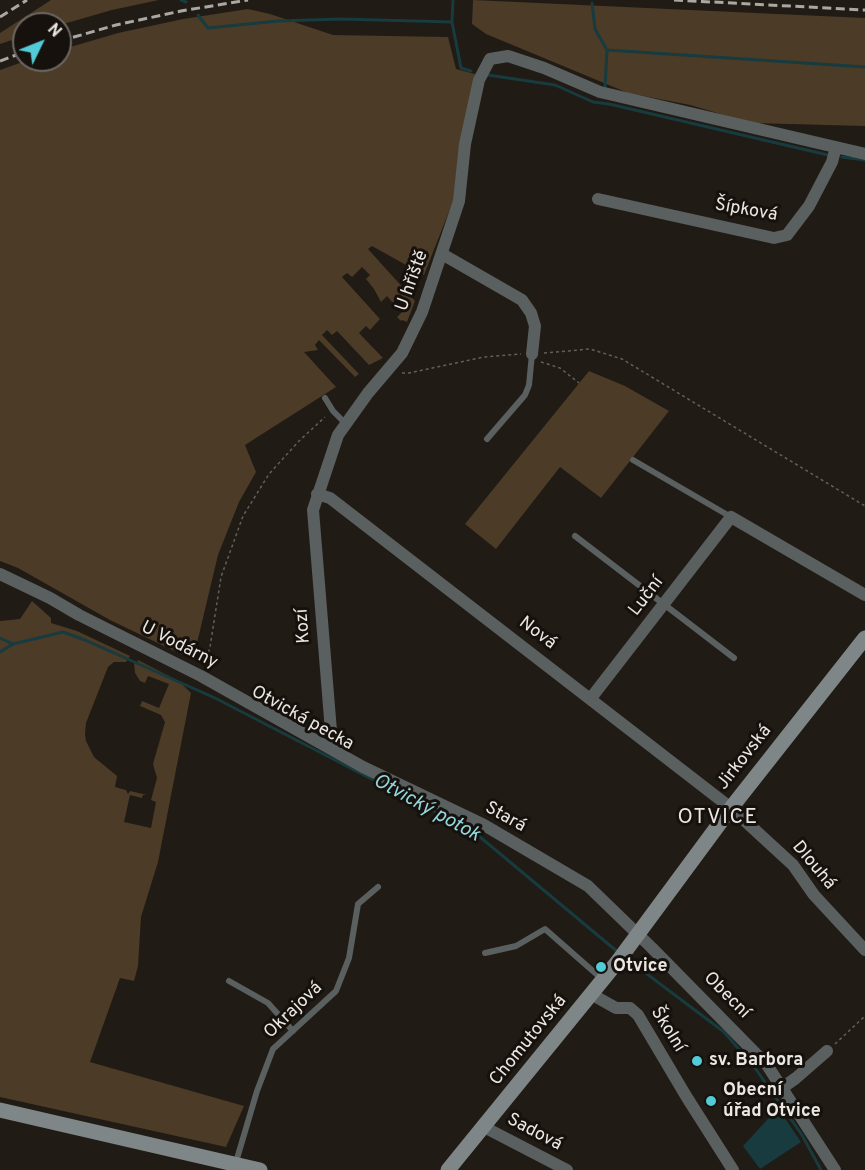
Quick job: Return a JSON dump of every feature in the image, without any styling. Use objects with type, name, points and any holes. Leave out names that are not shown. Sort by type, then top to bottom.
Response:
[{"type":"main road","name":"Jirkovská","points":[[634,940],[731,808],[865,638]]},
{"type":"main road","name":"Chomutovská","points":[[448,1170],[634,940]]},
{"type":"main road","points":[[0,1110],[260,1170]]},
{"type":"street","name":"U hřiště","points":[[317,494],[338,435],[368,393],[402,353],[422,312],[459,201],[465,144],[479,80],[490,59],[508,56],[544,68],[600,92],[836,147]]},
{"type":"street","points":[[836,147],[865,154]]},
{"type":"street","name":"Šípková","points":[[598,199],[774,238],[786,236],[809,206],[832,162],[836,147]]},
{"type":"street","points":[[442,254],[522,300],[531,313],[535,326],[532,358]]},
{"type":"street","name":"Nová","points":[[317,494],[330,498],[731,808]]},
{"type":"street","name":"Kozí","points":[[317,494],[313,510],[331,731],[340,754]]},
{"type":"street","points":[[731,517],[865,595]]},
{"type":"street","name":"Luční","points":[[591,698],[731,517]]},
{"type":"street","name":"U Vodárny","points":[[0,574],[201,676],[340,754]]},
{"type":"street","name":"Stará","points":[[340,754],[484,825],[588,886],[634,940]]},
{"type":"street","name":"Dlouhá","points":[[731,808],[793,866],[814,896],[865,950]]},
{"type":"street","name":"Obecní","points":[[634,940],[728,1023],[767,1065],[835,1170]]},
{"type":"street","name":"Školní","points":[[591,994],[616,1008],[630,1008],[638,1015],[733,1170]]},
{"type":"street","points":[[782,1088],[829,1049]]},
{"type":"street","name":"Sadová","points":[[484,1127],[567,1170]]},
{"type":"lane","points":[[488,439],[525,395],[529,386],[532,358]]},
{"type":"lane","points":[[325,398],[333,411],[345,423]]},
{"type":"lane","points":[[633,460],[731,517]]},
{"type":"lane","points":[[575,536],[734,658]]},
{"type":"lane","name":"Okrajová","points":[[236,1163],[256,1092],[273,1049],[336,991],[349,958],[358,904],[378,887]]},
{"type":"lane","points":[[485,953],[516,946],[545,929],[603,980]]},
{"type":"lane","points":[[229,981],[268,1003],[293,1031]]},
{"type":"path","points":[[391,366],[402,373],[409,373],[484,357],[532,358],[590,349],[621,359],[865,506]]},
{"type":"path","points":[[532,358],[555,366],[579,383]]},
{"type":"path","points":[[201,676],[210,647],[221,578],[243,516],[269,474],[299,441],[333,411]]},
{"type":"path","points":[[829,1049],[865,1016]]},
{"type":"path","points":[[829,1049],[865,1016]]},
{"type":"shaded area","points":[[51,0],[159,0],[72,22],[72,12],[32,12]]},
{"type":"shaded area","points":[[473,0],[865,18],[865,126],[751,123],[690,105],[628,93],[486,34],[472,24]]},
{"type":"shaded area","points":[[248,9],[333,35],[448,37],[456,69],[475,74],[454,199],[424,275],[372,246],[368,249],[415,301],[407,322],[397,317],[410,304],[400,294],[393,303],[387,296],[381,302],[366,279],[370,275],[362,267],[352,277],[347,273],[342,277],[380,319],[370,330],[366,326],[359,333],[383,358],[369,365],[337,331],[332,335],[327,330],[322,335],[359,374],[355,377],[319,340],[315,345],[318,350],[304,352],[336,387],[245,445],[256,472],[239,502],[218,555],[193,660],[110,620],[18,568],[0,561],[0,70],[12,66],[12,72],[72,72],[72,46],[118,33],[183,19]]},
{"type":"shaded area","points":[[12,25],[12,40],[0,44],[0,33]]},
{"type":"shaded area","points":[[589,371],[625,386],[669,411],[601,498],[560,467],[496,549],[465,524]]},
{"type":"shaded area","points":[[32,601],[51,618],[51,623],[77,631],[130,656],[126,662],[114,662],[108,667],[86,723],[85,734],[94,757],[117,776],[115,787],[126,790],[128,794],[130,791],[147,795],[143,795],[142,798],[130,795],[124,822],[151,828],[156,802],[151,800],[157,778],[153,764],[165,722],[161,715],[140,706],[142,701],[159,708],[169,684],[148,676],[145,683],[140,681],[135,673],[134,663],[137,664],[138,660],[169,676],[180,682],[191,693],[158,862],[141,917],[138,966],[134,981],[120,978],[90,1062],[244,1106],[226,1147],[0,1097],[0,621],[20,619]]},
{"type":"water","points":[[778,1108],[801,1142],[760,1169],[743,1146]]},
{"type":"waterway","points":[[181,0],[186,2]]},
{"type":"waterway","points":[[452,22],[453,0]]},
{"type":"waterway","points":[[592,3],[595,29],[607,50],[605,88]]},
{"type":"waterway","points":[[198,15],[208,28],[278,21],[341,19],[452,22],[461,68],[471,71]]},
{"type":"waterway","points":[[607,50],[865,67]]},
{"type":"waterway","points":[[488,75],[555,85],[593,102],[828,155]]},
{"type":"waterway","points":[[842,157],[865,160]]},
{"type":"waterway","name":"Otvický potok","points":[[0,638],[13,644],[63,632],[215,698],[474,832],[619,953]]},
{"type":"waterway","points":[[0,652],[13,644]]},
{"type":"waterway","name":"Otvický potok","points":[[627,959],[724,1032],[755,1068],[802,1135],[821,1170]]},
{"type":"railway","points":[[0,17],[27,0]]},
{"type":"railway","points":[[72,38],[181,11],[248,0]]},
{"type":"railway","points":[[674,0],[865,10]]},
{"type":"railway","points":[[0,61],[12,56]]},
{"type":"place","name":"Otvice","points":[[601,967]]},
{"type":"place","name":"sv. Barbora","points":[[697,1061]]},
{"type":"place","name":"Obecní úřad Otvice","points":[[711,1101]]},
{"type":"district","name":"OTVICE","points":[[718,819]]}]
